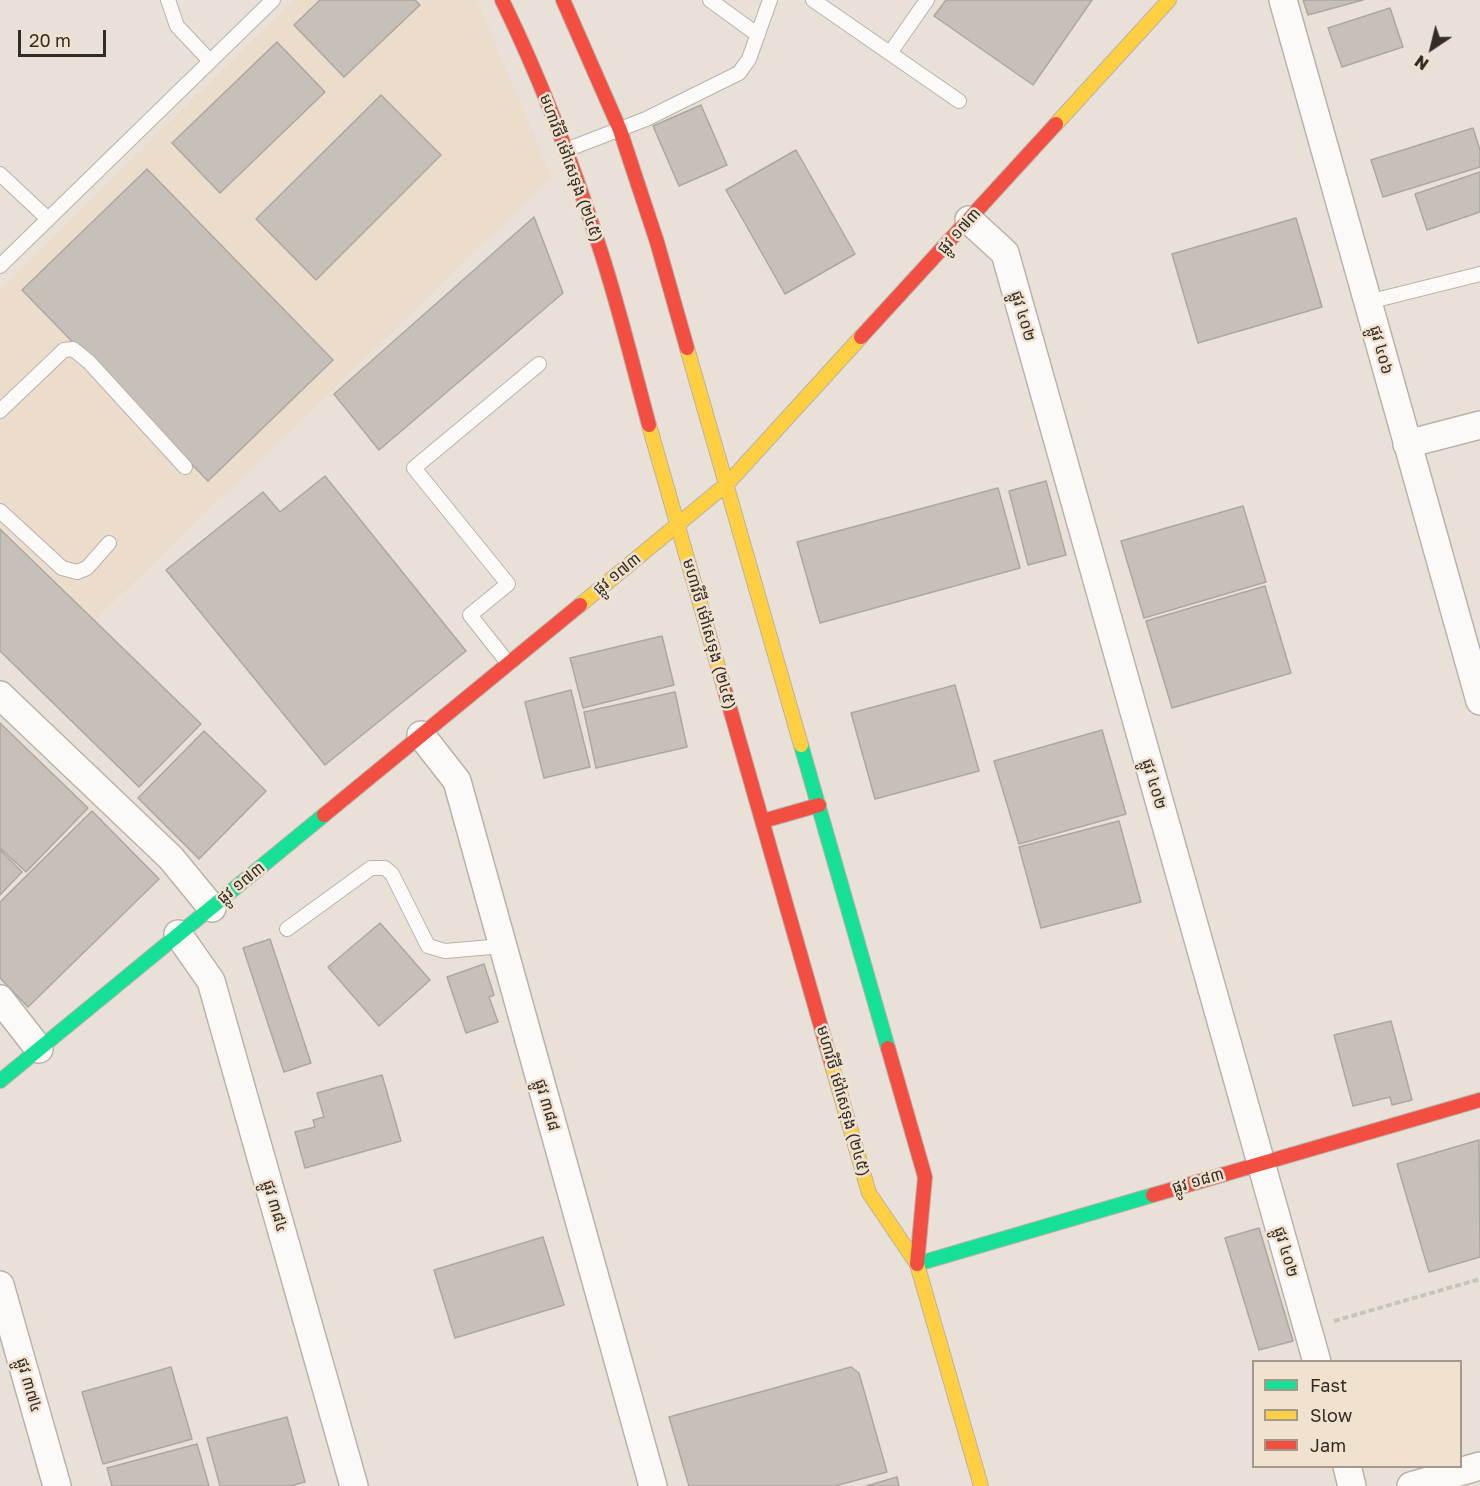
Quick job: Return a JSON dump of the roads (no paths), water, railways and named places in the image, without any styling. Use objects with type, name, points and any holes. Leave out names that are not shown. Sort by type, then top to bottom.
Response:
[{"type":"main road","name":"មហាវិថី ម៉ៅសេទុង (២៤៥)","points":[[502,0],[529,55],[567,150],[601,251],[677,525],[869,1193],[917,1264],[981,1486]]},
{"type":"main road","name":"មហាវិថី ម៉ៅសេទុង (២៤៥)","points":[[563,0],[620,130],[657,242],[728,483],[925,1177],[917,1264]]},
{"type":"main road","name":"ផ្លូវ ១៧៣","points":[[0,1081],[728,483],[1169,0]]},
{"type":"main road","points":[[763,821],[819,806]]},
{"type":"main road","name":"ផ្លូវ ១៨៣","points":[[917,1264],[1480,1100]]},
{"type":"street","name":"ផ្លូវ ៤០៦","points":[[1283,0],[1480,701]]},
{"type":"street","name":"ផ្លូវ ៤០២","points":[[969,220],[1005,253],[1316,1360]]},
{"type":"street","points":[[1407,444],[1480,424]]},
{"type":"street","points":[[0,695],[171,858],[212,908]]},
{"type":"street","name":"ផ្លូវ ៣៨៨","points":[[421,735],[457,781],[653,1486]]},
{"type":"street","name":"ផ្លូវ ៣៨៤","points":[[178,934],[211,981],[354,1486]]},
{"type":"street","points":[[0,999],[39,1049]]},
{"type":"street","name":"ផ្លូវ ៣៧៤","points":[[0,1285],[57,1486]]},
{"type":"street","points":[[1411,1486],[1480,1466]]},
{"type":"street","points":[[1347,1468],[1352,1486]]},
{"type":"lane","points":[[168,0],[177,26],[210,61]]},
{"type":"lane","points":[[0,266],[273,0]]},
{"type":"lane","points":[[710,0],[758,35]]},
{"type":"lane","points":[[567,150],[620,130],[739,74],[749,59],[770,0]]},
{"type":"lane","points":[[813,0],[959,101]]},
{"type":"lane","points":[[890,53],[927,0]]},
{"type":"lane","points":[[0,174],[48,219]]},
{"type":"lane","points":[[1368,302],[1480,274]]},
{"type":"lane","points":[[0,411],[64,350],[73,349],[89,362],[185,467]]},
{"type":"lane","points":[[508,663],[470,615],[508,584],[414,468],[539,364]]},
{"type":"lane","points":[[0,511],[63,568],[77,572],[87,568],[110,543]]},
{"type":"lane","points":[[286,929],[371,868],[385,868],[392,874],[428,946],[445,951],[503,946]]}]
